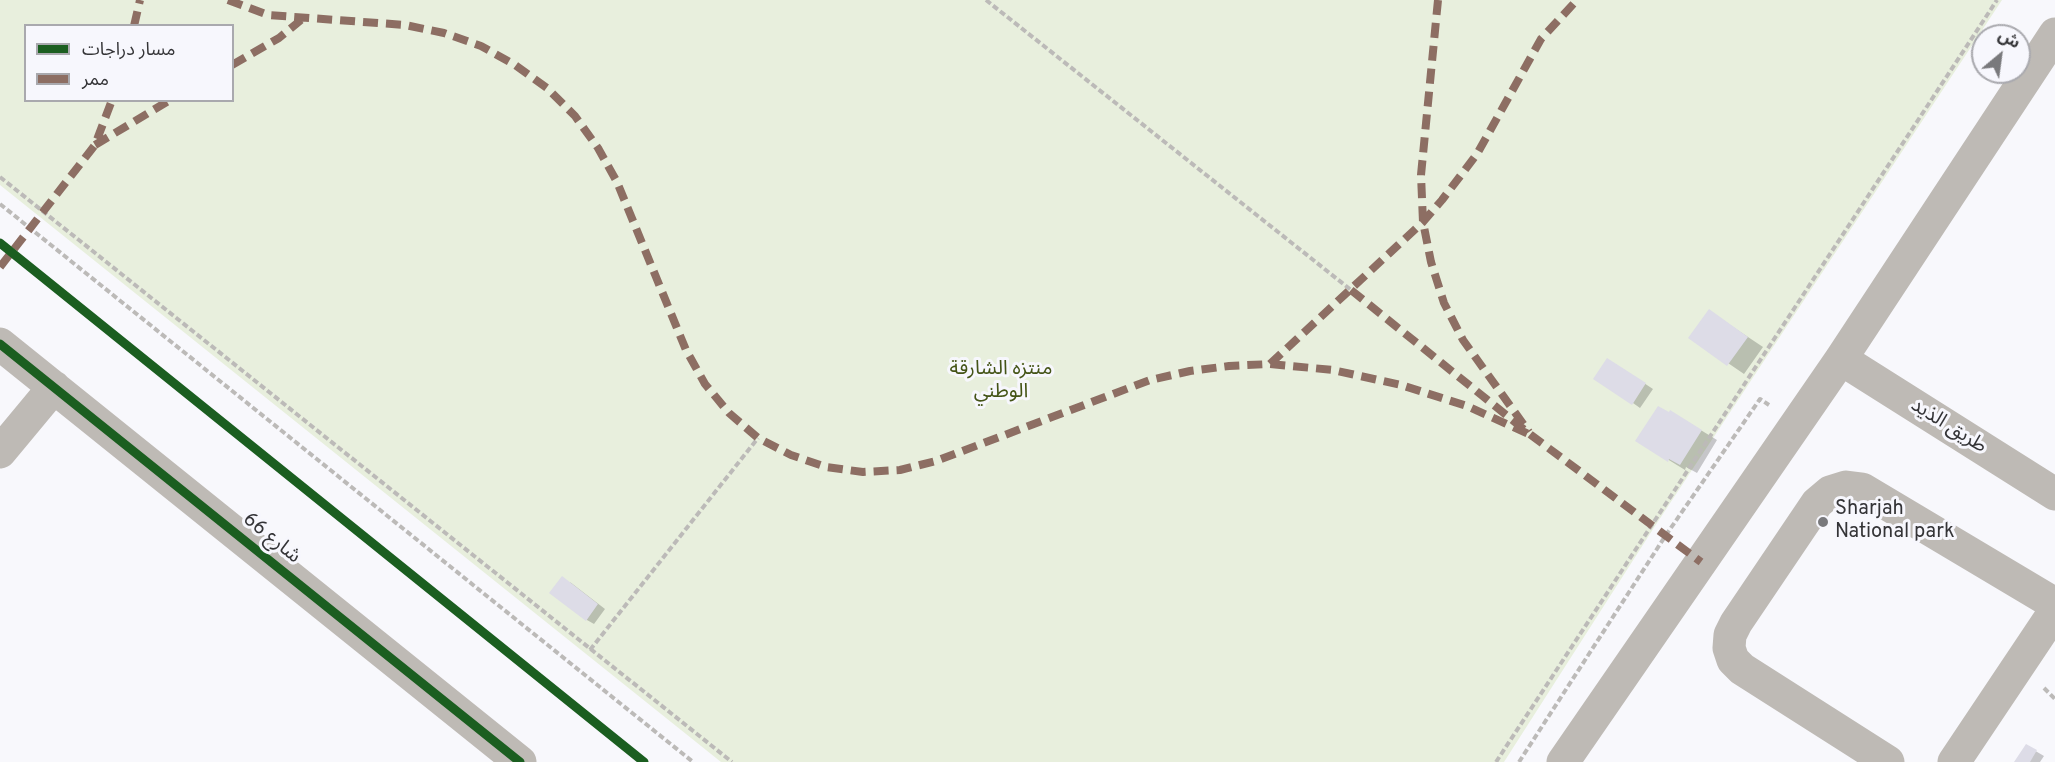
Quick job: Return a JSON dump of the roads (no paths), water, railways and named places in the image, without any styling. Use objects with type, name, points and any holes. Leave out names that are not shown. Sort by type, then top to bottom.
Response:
[{"type":"street","points":[[1563,762],[1841,359],[2055,34]]},
{"type":"street","name":"شارع 66","points":[[0,344],[520,762]]},
{"type":"street","name":"طريق الذيد","points":[[1841,359],[2055,494]]},
{"type":"street","points":[[0,452],[54,387]]},
{"type":"street","points":[[1888,762],[1742,669],[1733,660],[1728,648],[1730,635],[1736,623],[1817,502],[1830,492],[1846,487],[1862,489],[2055,604]]},
{"type":"street","points":[[1954,762],[2055,611]]},
{"type":"place","name":"Sharjah National park","points":[[1823,522]]},
{"type":"park label","name":"منتزه الشارقة الوطني","points":[[1001,382]]}]
